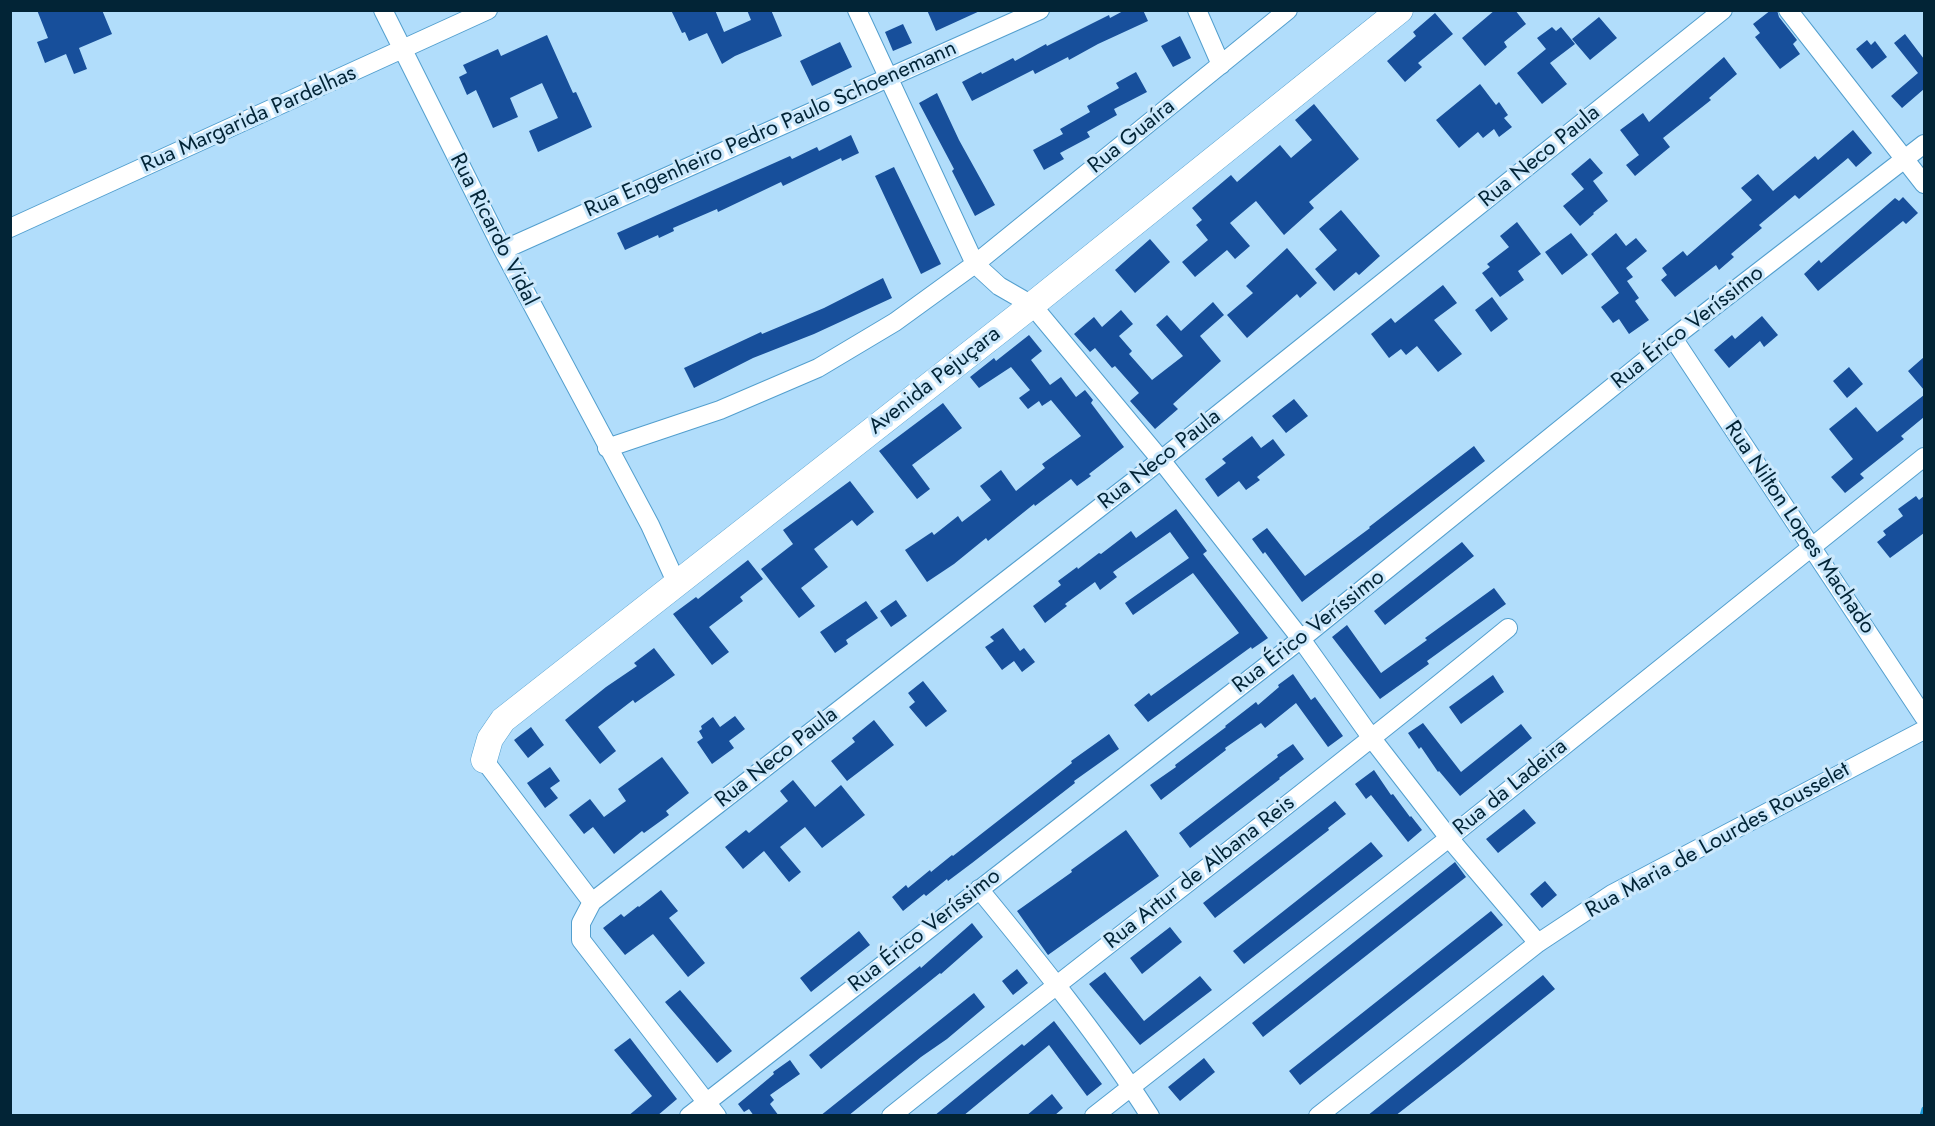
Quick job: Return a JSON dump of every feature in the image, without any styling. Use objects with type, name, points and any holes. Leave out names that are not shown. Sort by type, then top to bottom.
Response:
[{"type":"street","name":"Rua Ricardo Vidal","points":[[383,10],[502,250],[650,525],[677,584]]},
{"type":"street","name":"Rua Margarida Pardelhas","points":[[11,226],[402,51],[488,10]]},
{"type":"street","points":[[856,10],[975,264],[999,286],[1032,305],[1161,460],[1301,639],[1373,740],[1449,838],[1538,943]]},
{"type":"street","name":"Rua Engenheiro Pedro Paulo Schoenemann","points":[[502,250],[1040,10]]},
{"type":"street","points":[[1197,10],[1221,65]]},
{"type":"street","name":"Rua Guaíra","points":[[608,448],[720,410],[818,368],[895,322],[975,264],[1288,10]]},
{"type":"street","name":"Avenida Pejuçara","points":[[484,760],[490,739],[503,720],[1032,305],[1400,10]]},
{"type":"street","name":"Rua Neco Paula","points":[[592,902],[1161,460],[1723,10]]},
{"type":"street","points":[[1788,10],[1924,184]]},
{"type":"street","name":"Rua Érico Veríssimo","points":[[689,1116],[712,1109],[979,889],[1301,639],[1673,338],[1924,144]]},
{"type":"street","name":"Rua Nilton Lopes Machado","points":[[1673,338],[1924,717]]},
{"type":"street","name":"Rua da Ladeira","points":[[1094,1116],[1449,838],[1924,457]]},
{"type":"street","name":"Rua Artur de Albana Reis","points":[[891,1116],[1056,984],[1373,740],[1508,628]]},
{"type":"street","name":"Rua Maria de Lourdes Rousselet","points":[[1318,1116],[1538,943],[1612,894],[1924,730]]},
{"type":"street","points":[[484,760],[592,902],[581,923],[581,940],[712,1109]]},
{"type":"street","points":[[979,889],[1056,984],[1131,1086],[1150,1116]]},
{"type":"building","points":[[37,10],[102,10],[112,34],[79,48],[87,69],[74,74],[66,54],[45,63],[37,42],[48,38]]},
{"type":"building","points":[[671,10],[715,10],[724,32],[751,20],[747,10],[771,10],[782,36],[722,64],[707,33],[689,41],[685,32],[682,33]]},
{"type":"building","points":[[927,10],[982,10],[936,31]]},
{"type":"building","points":[[1125,10],[1143,10],[1148,21],[1069,60],[1068,57],[1035,74],[1033,70],[972,101],[962,82],[1013,58],[1015,61],[1046,44],[1047,46],[1109,15],[1110,18]]},
{"type":"building","points":[[1495,10],[1515,10],[1526,24],[1504,42],[1507,47],[1485,66],[1462,38]]},
{"type":"building","points":[[1771,10],[1777,10],[1779,17],[1797,40],[1793,44],[1800,54],[1780,69],[1755,37],[1760,33],[1753,24]]},
{"type":"building","points":[[1435,13],[1453,34],[1418,63],[1422,67],[1405,82],[1387,61],[1416,36],[1413,32]]},
{"type":"building","points":[[1599,17],[1617,38],[1590,60],[1572,39]]},
{"type":"building","points":[[903,24],[912,43],[893,51],[885,32]]},
{"type":"building","points":[[1552,27],[1556,31],[1561,27],[1575,44],[1550,63],[1567,84],[1542,104],[1517,73],[1546,49],[1537,38]]},
{"type":"building","points":[[1905,34],[1924,59],[1924,89],[1902,108],[1891,96],[1918,73],[1894,43]]},
{"type":"building","points":[[547,35],[573,93],[576,92],[592,127],[538,152],[529,131],[558,118],[542,83],[510,98],[518,117],[493,128],[476,90],[467,95],[459,77],[467,73],[463,65],[498,49],[501,56]]},
{"type":"building","points":[[1180,36],[1191,58],[1173,67],[1161,46]]},
{"type":"building","points":[[1867,40],[1871,45],[1875,41],[1887,57],[1872,69],[1856,49]]},
{"type":"building","points":[[840,42],[852,67],[812,86],[800,61]]},
{"type":"building","points":[[1724,57],[1737,74],[1709,98],[1711,100],[1663,138],[1670,147],[1635,176],[1626,165],[1639,155],[1620,130],[1643,113],[1649,122]]},
{"type":"building","points":[[1136,72],[1147,92],[1114,109],[1117,115],[1087,132],[1090,137],[1060,153],[1064,159],[1044,170],[1033,150],[1063,134],[1060,129],[1090,112],[1087,106],[1119,88],[1116,83]]},
{"type":"building","points":[[1480,84],[1496,105],[1499,102],[1508,115],[1504,118],[1512,127],[1499,137],[1494,129],[1483,138],[1478,132],[1459,148],[1436,120]]},
{"type":"building","points":[[937,93],[959,140],[995,205],[975,216],[952,171],[954,169],[919,103]]},
{"type":"building","points":[[1314,104],[1359,159],[1309,202],[1314,208],[1284,235],[1256,201],[1230,223],[1250,246],[1235,259],[1227,250],[1195,277],[1182,262],[1208,240],[1196,225],[1202,220],[1192,208],[1231,175],[1237,182],[1280,145],[1291,158],[1312,140],[1295,120]]},
{"type":"building","points":[[1853,130],[1872,153],[1856,167],[1848,158],[1799,199],[1795,195],[1759,225],[1762,228],[1731,254],[1734,257],[1719,270],[1716,265],[1675,297],[1661,280],[1667,275],[1662,268],[1683,251],[1687,256],[1752,200],[1741,188],[1758,174],[1773,191],[1815,156],[1818,160]]},
{"type":"building","points":[[851,135],[859,153],[842,161],[841,158],[783,186],[781,182],[718,212],[717,209],[673,228],[674,231],[659,238],[658,235],[625,250],[617,233],[790,156],[792,159],[817,147],[819,151]]},
{"type":"building","points":[[1590,158],[1603,173],[1593,181],[1608,201],[1580,226],[1563,206],[1584,189],[1571,174]]},
{"type":"building","points":[[894,167],[941,264],[921,274],[875,176]]},
{"type":"building","points":[[1903,197],[1918,213],[1906,224],[1903,221],[1818,291],[1804,274],[1819,260],[1821,263],[1895,198],[1899,201]]},
{"type":"building","points":[[1341,210],[1380,256],[1359,275],[1356,272],[1334,291],[1315,269],[1337,250],[1319,229]]},
{"type":"building","points":[[1517,222],[1541,254],[1518,271],[1524,280],[1500,297],[1482,273],[1490,267],[1487,264],[1509,247],[1500,236]]},
{"type":"building","points":[[1571,233],[1588,255],[1562,275],[1545,252]]},
{"type":"building","points":[[1616,233],[1626,246],[1636,238],[1647,251],[1626,268],[1633,277],[1627,281],[1639,298],[1635,301],[1649,320],[1629,334],[1619,319],[1613,323],[1601,307],[1619,293],[1591,254]]},
{"type":"building","points":[[1150,239],[1170,262],[1135,293],[1115,270]]},
{"type":"building","points":[[1287,248],[1317,283],[1300,298],[1297,294],[1247,338],[1227,315],[1253,293],[1246,286]]},
{"type":"building","points":[[883,278],[892,298],[814,334],[753,358],[694,388],[684,368],[761,332],[762,334],[824,308]]},
{"type":"building","points":[[1443,285],[1457,303],[1434,320],[1462,354],[1438,372],[1417,346],[1406,355],[1401,349],[1389,358],[1371,334],[1391,318],[1395,323]]},
{"type":"building","points":[[1492,297],[1508,319],[1491,332],[1475,310]]},
{"type":"building","points":[[1213,302],[1224,315],[1200,336],[1221,361],[1173,404],[1178,409],[1155,429],[1130,401],[1139,393],[1115,366],[1112,368],[1095,348],[1090,352],[1074,334],[1094,317],[1102,327],[1121,310],[1133,324],[1119,336],[1132,351],[1129,354],[1152,380],[1183,356],[1156,325],[1167,315],[1181,331]]},
{"type":"building","points":[[1762,316],[1778,335],[1764,347],[1760,341],[1729,368],[1714,350],[1732,335],[1735,339]]},
{"type":"building","points":[[1029,335],[1042,351],[1031,360],[1050,385],[1061,377],[1076,397],[1085,390],[1093,400],[1091,403],[1124,447],[1077,486],[1071,479],[1035,506],[1034,504],[988,541],[986,538],[927,582],[905,550],[932,532],[934,535],[958,516],[962,522],[991,500],[980,486],[1001,470],[1016,491],[1045,468],[1042,464],[1081,436],[1051,400],[1042,406],[1039,401],[1028,409],[1019,398],[1030,390],[1011,367],[979,388],[970,377],[994,358],[996,361]]},
{"type":"building","points":[[1924,357],[1924,390],[1908,371]]},
{"type":"building","points":[[1849,367],[1863,384],[1847,398],[1833,381]]},
{"type":"building","points":[[1924,395],[1924,417],[1901,436],[1904,439],[1860,474],[1864,478],[1845,493],[1831,477],[1853,459],[1829,429],[1856,407],[1877,432]]},
{"type":"building","points":[[1294,399],[1308,416],[1286,433],[1272,416]]},
{"type":"building","points":[[943,403],[962,428],[912,465],[930,489],[917,499],[879,451]]},
{"type":"building","points":[[1252,436],[1261,448],[1273,439],[1285,455],[1257,477],[1260,480],[1246,490],[1239,481],[1218,497],[1205,479],[1226,463],[1222,459]]},
{"type":"building","points":[[1474,446],[1485,461],[1302,602],[1265,552],[1263,554],[1252,539],[1267,528],[1305,576]]},
{"type":"building","points":[[850,481],[874,512],[857,526],[852,520],[814,549],[828,567],[801,588],[815,606],[799,618],[761,569],[793,544],[783,530]]},
{"type":"building","points":[[1916,496],[1919,500],[1924,496],[1924,533],[1890,558],[1877,542],[1886,535],[1883,531],[1903,516],[1898,509]]},
{"type":"building","points":[[1176,509],[1207,551],[1203,554],[1268,638],[1252,649],[1251,647],[1148,722],[1134,705],[1149,693],[1151,696],[1239,633],[1193,573],[1133,615],[1125,603],[1189,558],[1170,532],[1113,572],[1117,577],[1100,590],[1095,582],[1065,604],[1067,606],[1045,623],[1033,606],[1061,585],[1058,581],[1077,567],[1078,569],[1099,553],[1101,554],[1131,531],[1136,538]]},
{"type":"building","points":[[1462,542],[1474,556],[1385,625],[1374,611]]},
{"type":"building","points":[[748,560],[763,579],[740,597],[743,601],[709,627],[729,652],[712,665],[673,614],[696,597],[698,599]]},
{"type":"building","points":[[1494,588],[1506,604],[1427,661],[1429,664],[1380,699],[1332,637],[1347,625],[1381,673]]},
{"type":"building","points":[[896,600],[907,616],[891,627],[880,611]]},
{"type":"building","points":[[866,601],[878,618],[846,640],[848,644],[835,653],[820,632]]},
{"type":"building","points":[[1003,628],[1020,651],[1024,648],[1035,662],[1022,672],[1014,661],[1002,670],[985,647],[994,641],[990,637]]},
{"type":"building","points":[[654,648],[675,675],[635,703],[633,700],[598,727],[616,751],[600,764],[565,720],[606,687],[637,666],[634,663]]},
{"type":"building","points":[[1293,674],[1311,700],[1315,697],[1343,736],[1328,747],[1296,703],[1265,728],[1261,723],[1225,748],[1226,750],[1161,800],[1150,785],[1176,767],[1175,765],[1256,702],[1258,705]]},
{"type":"building","points":[[1493,675],[1504,692],[1461,724],[1449,707]]},
{"type":"building","points":[[923,681],[947,711],[926,727],[909,707],[915,702],[908,693]]},
{"type":"building","points":[[735,716],[745,729],[729,741],[734,748],[712,764],[697,742],[703,738],[699,731],[702,729],[701,726],[713,717],[720,727]]},
{"type":"building","points":[[874,720],[894,745],[847,781],[831,761],[855,742],[852,738]]},
{"type":"building","points":[[1423,723],[1461,772],[1521,724],[1532,738],[1460,796],[1408,733]]},
{"type":"building","points":[[531,727],[544,745],[528,758],[514,740]]},
{"type":"building","points":[[1109,734],[1119,749],[1074,781],[1075,783],[948,881],[947,879],[926,896],[924,894],[903,911],[892,897],[906,885],[908,888],[930,870],[931,872],[953,856],[1072,763],[1071,761]]},
{"type":"building","points":[[1293,744],[1304,759],[1190,848],[1179,833]]},
{"type":"building","points":[[662,757],[689,793],[666,811],[669,815],[644,833],[642,831],[614,854],[593,827],[584,834],[569,815],[590,799],[604,817],[626,801],[618,789]]},
{"type":"building","points":[[550,767],[560,781],[550,788],[558,798],[545,808],[527,783]]},
{"type":"building","points":[[1374,770],[1391,795],[1393,794],[1422,830],[1408,842],[1371,795],[1366,799],[1355,784]]},
{"type":"building","points":[[793,780],[815,807],[841,785],[865,815],[822,848],[805,827],[780,847],[801,872],[789,882],[764,851],[743,869],[725,847],[746,830],[749,833],[788,801],[780,791]]},
{"type":"building","points":[[1335,801],[1346,814],[1328,828],[1329,830],[1215,918],[1203,903]]},
{"type":"building","points":[[1524,809],[1536,823],[1498,853],[1486,839]]},
{"type":"building","points":[[1126,830],[1159,876],[1048,955],[1017,911]]},
{"type":"building","points":[[1371,842],[1383,856],[1244,964],[1233,951]]},
{"type":"building","points":[[1455,862],[1466,877],[1263,1037],[1252,1023]]},
{"type":"building","points":[[1545,881],[1557,895],[1542,908],[1530,894]]},
{"type":"building","points":[[661,890],[678,911],[669,918],[705,963],[688,977],[653,934],[625,955],[603,928],[621,914],[624,917]]},
{"type":"building","points":[[1491,911],[1503,925],[1300,1085],[1289,1071]]},
{"type":"building","points":[[972,923],[983,937],[941,974],[821,1069],[809,1055],[920,966],[921,968]]},
{"type":"building","points":[[1170,927],[1182,942],[1142,974],[1130,958]]},
{"type":"building","points":[[859,931],[870,945],[811,992],[800,978]]},
{"type":"building","points":[[1017,969],[1028,983],[1013,995],[1002,981]]},
{"type":"building","points":[[1105,972],[1144,1021],[1200,976],[1212,990],[1140,1045],[1089,984]]},
{"type":"building","points":[[1543,975],[1555,989],[1458,1067],[1395,1116],[1367,1116]]},
{"type":"building","points":[[680,990],[732,1051],[717,1063],[665,1002]]},
{"type":"building","points":[[974,993],[985,1007],[947,1039],[848,1116],[820,1116]]},
{"type":"building","points":[[1054,1021],[1102,1084],[1087,1096],[1049,1045],[963,1116],[934,1116],[1022,1044],[1024,1046]]},
{"type":"building","points":[[630,1038],[677,1099],[657,1116],[628,1116],[652,1096],[614,1050]]},
{"type":"building","points":[[1204,1058],[1215,1072],[1180,1101],[1168,1087]]},
{"type":"building","points":[[790,1060],[800,1074],[770,1095],[774,1100],[770,1104],[779,1116],[754,1116],[749,1109],[744,1112],[738,1104],[774,1074],[773,1072]]},
{"type":"building","points":[[1052,1094],[1063,1108],[1054,1116],[1026,1116]]},
{"type":"waterway","points":[[1922,1116],[1924,1109]]}]
